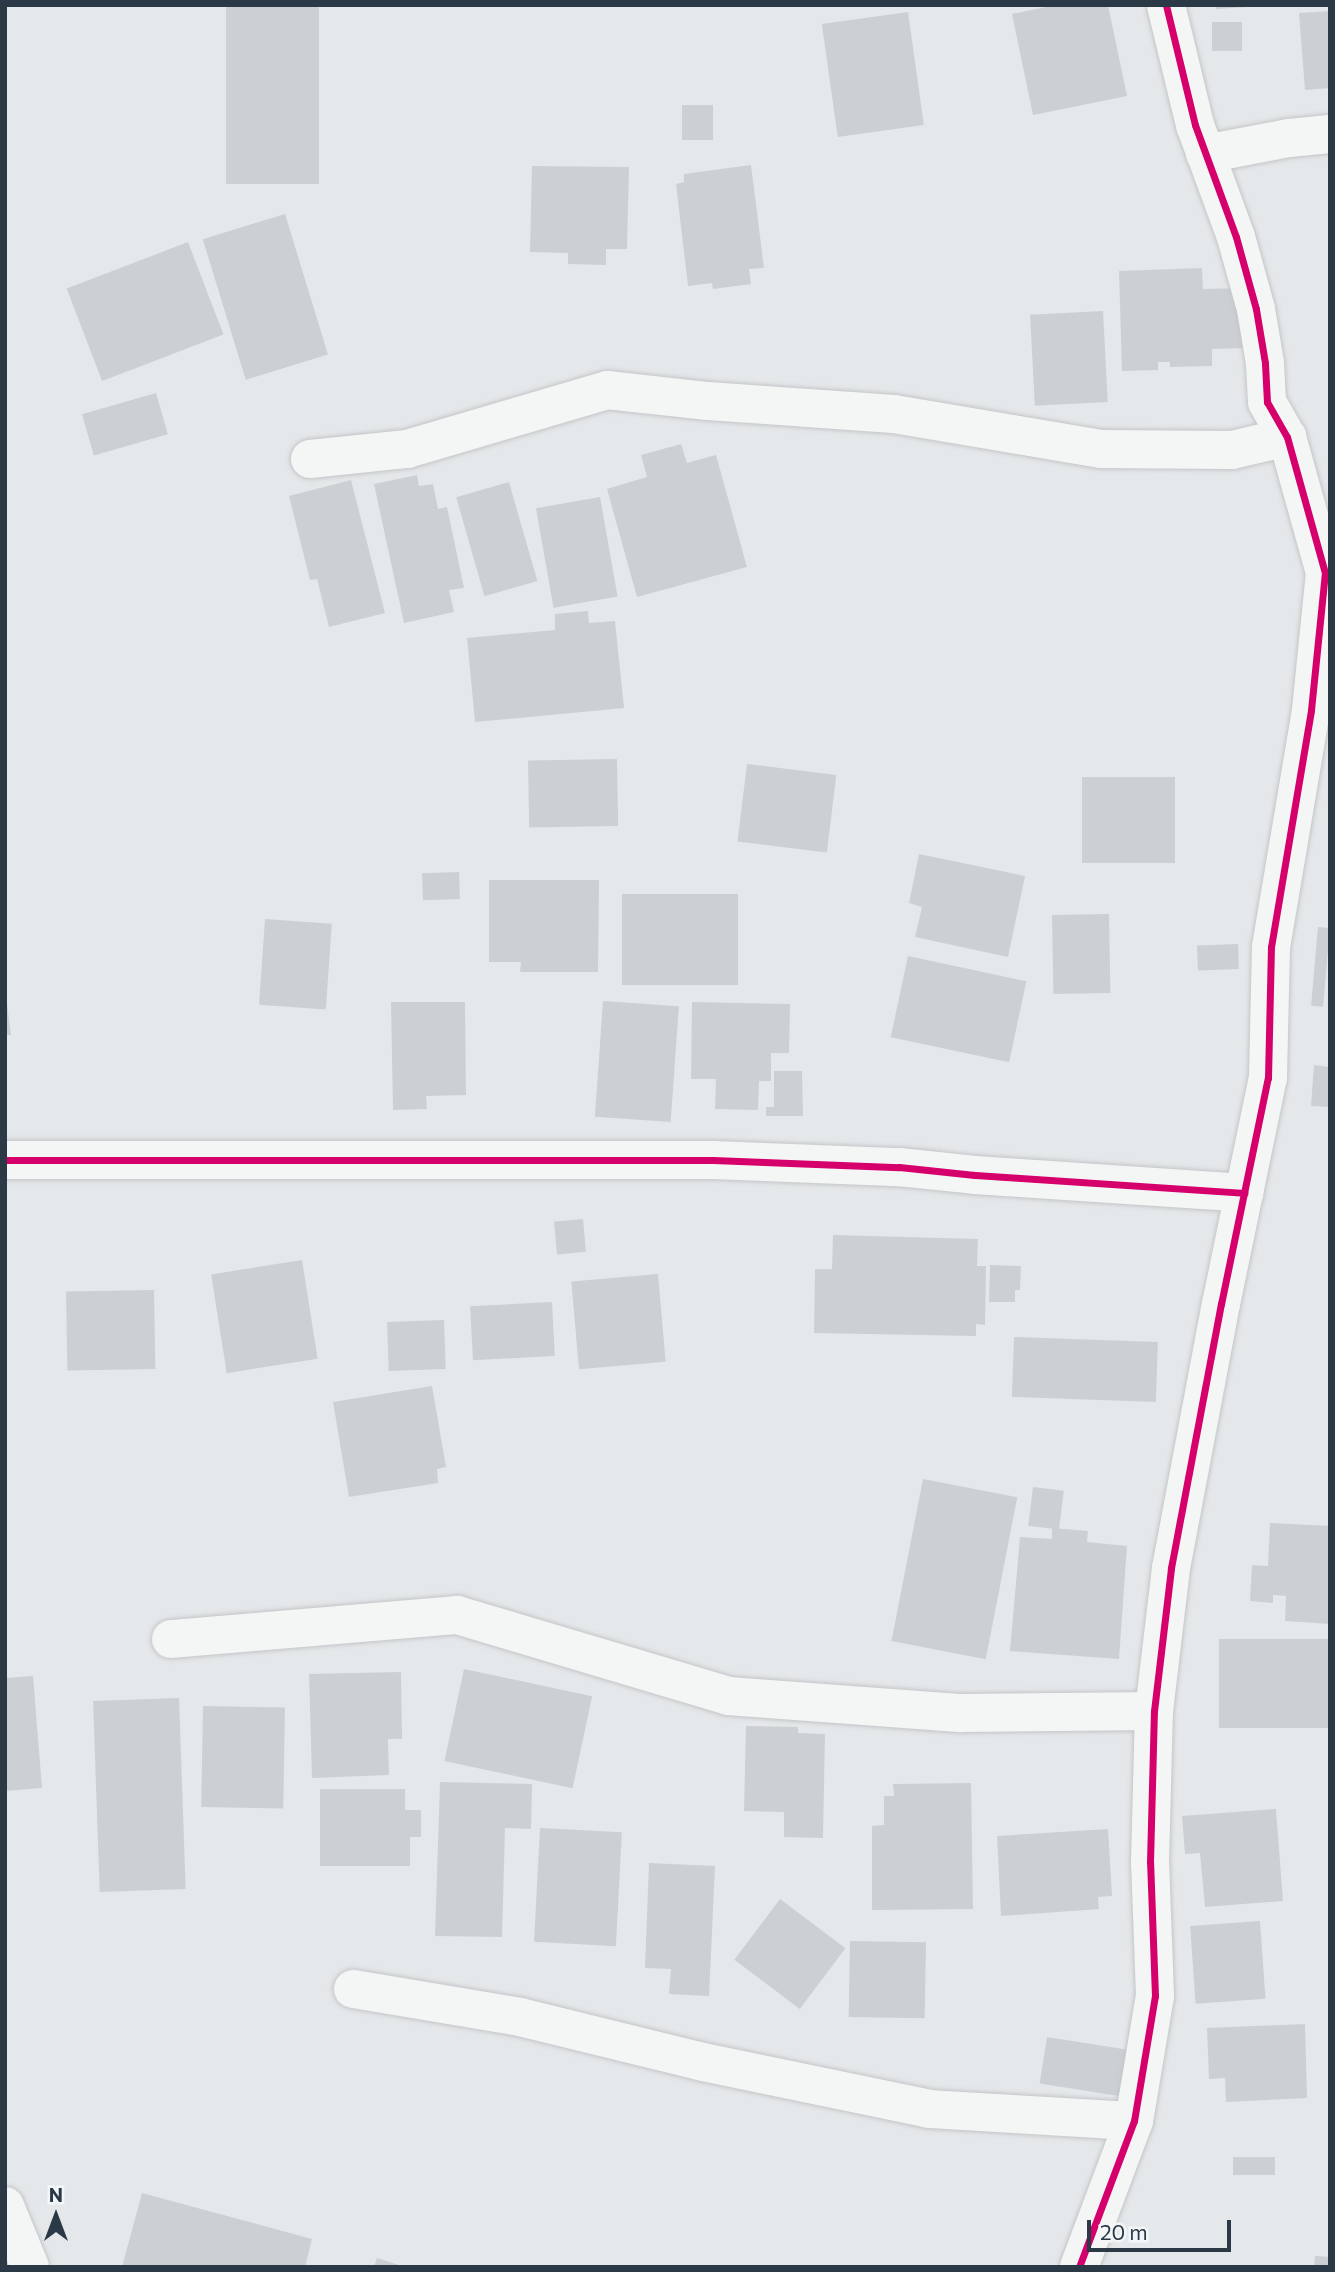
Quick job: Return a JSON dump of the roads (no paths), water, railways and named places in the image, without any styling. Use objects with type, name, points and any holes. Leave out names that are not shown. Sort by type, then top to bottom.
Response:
[{"type":"street","points":[[1079,2267],[1135,2121],[1155,1996],[1150,1862],[1154,1711],[1171,1568],[1268,1078],[1272,947],[1311,710],[1325,573],[1287,437],[1267,402],[1265,363],[1256,309],[1236,237],[1195,125],[1166,5]]},
{"type":"street","points":[[1205,154],[1289,138],[1330,134]]},
{"type":"street","points":[[310,459],[407,449],[607,390],[708,401],[894,414],[1101,449],[1233,450],[1287,437]]},
{"type":"street","points":[[5,1160],[713,1160],[899,1167],[975,1175],[1244,1193]]},
{"type":"street","points":[[171,1639],[457,1615],[728,1696],[962,1713],[1154,1711]]},
{"type":"street","points":[[353,1989],[520,2017],[703,2062],[929,2109],[1135,2121]]},
{"type":"street","points":[[5,2206],[30,2267]]}]
